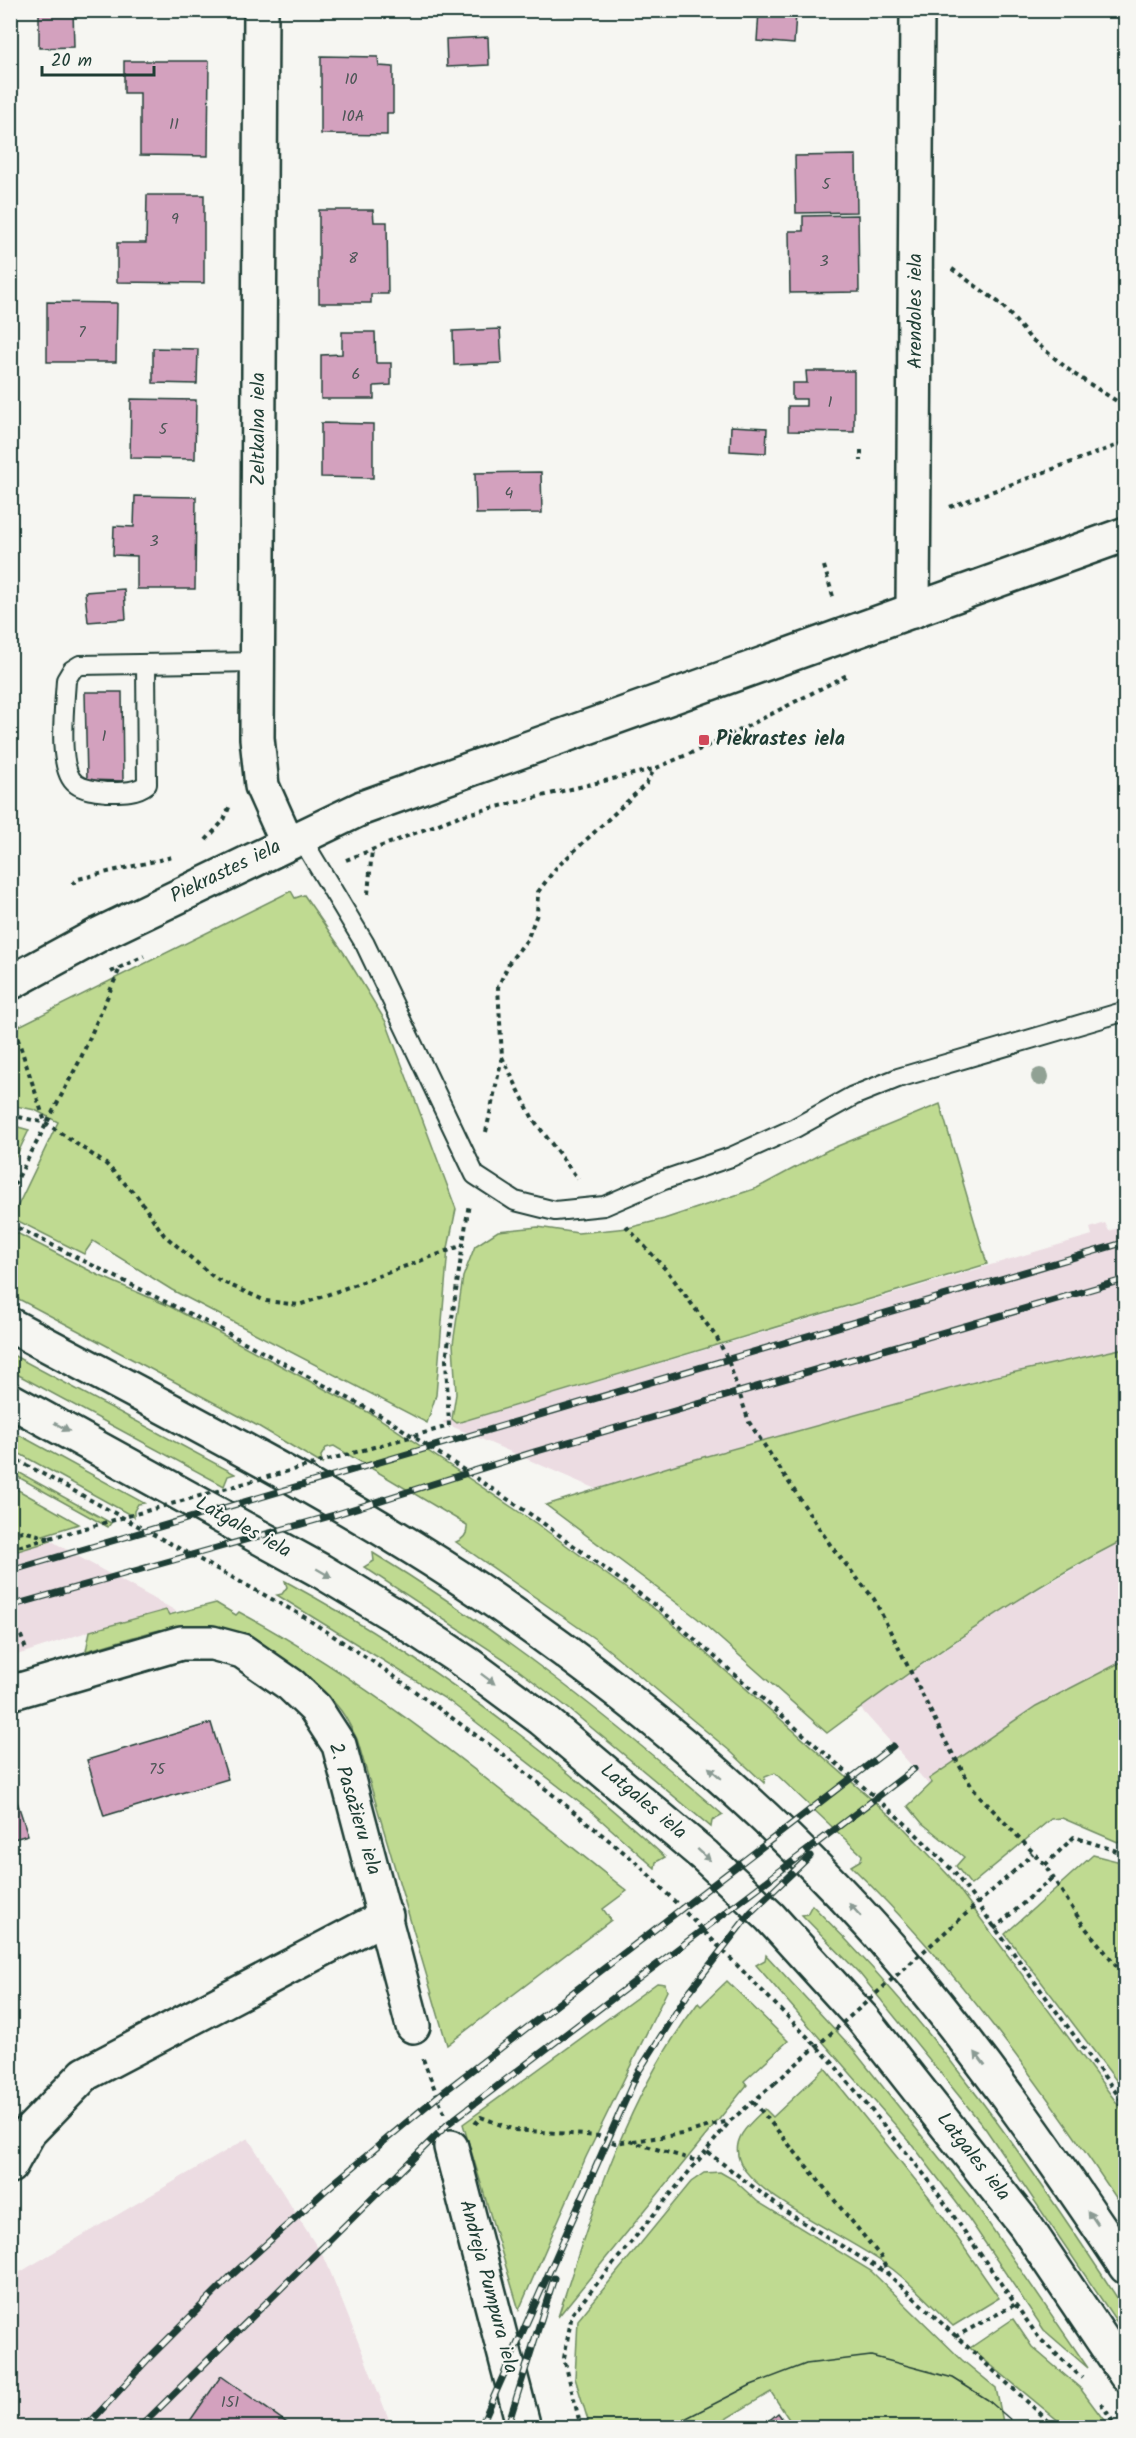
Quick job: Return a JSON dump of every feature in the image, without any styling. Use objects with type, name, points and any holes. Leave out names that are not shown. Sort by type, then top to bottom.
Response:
[{"type":"street","name":"Zeltkalna iela","points":[[261,10],[257,738],[262,786],[294,839]]},
{"type":"street","name":"Arendoles iela","points":[[913,611],[917,10]]},
{"type":"street","name":"Piekrastes iela","points":[[10,983],[100,934],[362,808],[1125,534]]},
{"type":"street","points":[[10,1325],[239,1448],[416,1550],[485,1595],[665,1730],[797,1850],[909,1970],[1017,2107],[1125,2267]]},
{"type":"street","name":"Latgales iela","points":[[10,1400],[321,1571],[419,1631],[542,1719],[705,1856],[770,1917],[876,2036],[1025,2225],[1125,2375]]},
{"type":"street","name":"2. Pasažieru iela","points":[[10,1693],[181,1643],[212,1643],[242,1651],[291,1684],[315,1708],[339,1745],[386,1916],[413,2026]]},
{"type":"street","points":[[10,2166],[29,2132],[85,2074],[386,1916]]},
{"type":"street","name":"Andreja Pumpura iela","points":[[451,2147],[524,2427]]},
{"type":"lane","points":[[146,664],[147,784],[139,790],[106,792],[84,788],[74,783],[68,774],[64,756],[66,680],[72,670],[80,665],[257,662]]},
{"type":"lane","points":[[294,839],[321,870],[365,944],[475,1175],[515,1201],[555,1211],[604,1206],[664,1180],[731,1157],[795,1128],[852,1096],[898,1078],[1125,1011]]},
{"type":"path","points":[[916,254],[945,264],[1001,304],[1030,338],[1074,374],[1125,407]]},
{"type":"path","points":[[938,511],[1125,442]]},
{"type":"path","points":[[861,450],[861,461]]},
{"type":"path","points":[[824,566],[837,610]]},
{"type":"path","points":[[321,870],[459,816],[654,769],[719,741],[858,670]]},
{"type":"path","points":[[10,1549],[449,1426],[446,1359],[461,1246],[502,1057],[498,987],[510,961],[527,940],[537,914],[538,892],[556,868],[646,784],[654,769]]},
{"type":"path","points":[[202,842],[210,838],[224,820],[232,801]]},
{"type":"path","points":[[72,884],[78,879],[178,855],[157,867]]},
{"type":"path","points":[[100,977],[152,952]]},
{"type":"path","points":[[10,1193],[80,1060],[120,968]]},
{"type":"path","points":[[22,1016],[11,1022],[45,1123]]},
{"type":"path","points":[[502,1057],[533,1119],[576,1178],[630,1230],[668,1272],[717,1338],[728,1360],[749,1422],[831,1546],[874,1599],[947,1744],[973,1789],[1045,1865],[1083,1925],[1125,1977]]},
{"type":"path","points":[[10,1115],[45,1123],[106,1164],[136,1196],[165,1235],[216,1279],[266,1301],[299,1305],[461,1246]]},
{"type":"path","points":[[10,1224],[218,1328],[387,1419],[536,1518],[660,1609],[907,1825],[954,1872],[1125,2106]]},
{"type":"path","points":[[10,1456],[311,1621],[381,1667],[505,1756],[637,1863],[831,2061],[927,2178],[1039,2338],[1086,2382]]},
{"type":"path","points":[[10,1534],[23,1532],[50,1538]]},
{"type":"path","points":[[1045,1865],[1074,1837],[1124,1852]]},
{"type":"path","points":[[581,2427],[564,2358],[572,2314],[730,2121],[776,2083],[1034,1853]]},
{"type":"path","points":[[994,1929],[1053,1877]]},
{"type":"path","points":[[413,2026],[426,2070],[449,2123],[451,2147]]},
{"type":"path","points":[[754,2102],[881,2257],[888,2274]]},
{"type":"path","points":[[451,2147],[482,2117],[514,2130],[599,2136],[615,2143],[682,2134],[730,2121]]},
{"type":"path","points":[[629,2141],[697,2161]]},
{"type":"path","points":[[706,2151],[786,2212],[888,2274],[1056,2427]]},
{"type":"path","points":[[955,2337],[1016,2304]]},
{"type":"path","points":[[1099,2400],[1117,2427]]},
{"type":"shaded area","points":[[1105,1223],[1109,1231],[1125,1226],[1125,1348],[993,1377],[678,1464],[598,1490],[442,1422],[452,1419],[458,1423],[1092,1235],[1090,1228]]},
{"type":"shaded area","points":[[42,1535],[176,1611],[169,1615],[166,1610],[90,1631],[11,1657],[11,1553],[51,1541]]},
{"type":"shaded area","points":[[1125,1539],[1125,1660],[1036,1706],[929,1780],[932,1783],[929,1785],[860,1708],[1001,1611]]},
{"type":"shaded area","points":[[248,2138],[326,2261],[392,2427],[11,2427],[10,2278]]},
{"type":"green space","points":[[291,891],[295,898],[304,895],[344,953],[386,1022],[456,1209],[448,1248],[436,1395],[427,1423],[172,1290],[93,1241],[84,1254],[12,1218],[58,1122],[35,1110],[11,1105],[11,1030]]},
{"type":"green space","points":[[940,1104],[987,1264],[457,1423],[452,1419],[456,1394],[453,1344],[463,1277],[475,1246],[498,1231],[538,1227],[578,1233],[628,1228],[664,1219],[757,1188],[828,1150]]},
{"type":"green space","points":[[10,1125],[29,1130],[11,1167]]},
{"type":"green space","points":[[11,1230],[98,1275],[169,1306],[377,1417],[537,1524],[660,1613],[903,1827],[950,1877],[1125,2114],[1125,2211],[1031,2075],[963,1988],[890,1905],[851,1866],[861,1860],[862,1855],[775,1773],[765,1777],[764,1783],[730,1751],[598,1641],[456,1542],[465,1536],[467,1525],[334,1446],[326,1448],[321,1456],[322,1464],[258,1426],[11,1295]]},
{"type":"green space","points":[[1125,1348],[1125,1539],[1010,1605],[899,1680],[827,1733],[697,1618],[546,1505],[678,1464],[993,1377]]},
{"type":"green space","points":[[10,1354],[235,1474],[228,1476],[224,1486],[11,1371]]},
{"type":"green space","points":[[10,1430],[144,1503],[138,1504],[134,1517],[11,1449]]},
{"type":"green space","points":[[10,1468],[111,1523],[108,1527],[11,1473]]},
{"type":"green space","points":[[11,1486],[79,1524],[43,1535],[51,1541],[11,1553]]},
{"type":"green space","points":[[373,1553],[465,1612],[553,1676],[723,1815],[712,1821],[711,1827],[563,1704],[504,1659],[364,1567],[374,1561]]},
{"type":"green space","points":[[285,1581],[386,1641],[484,1707],[577,1780],[665,1857],[656,1862],[655,1868],[593,1813],[449,1701],[277,1595],[282,1594],[287,1587]]},
{"type":"green space","points":[[216,1603],[236,1615],[239,1612],[291,1641],[391,1707],[439,1742],[627,1891],[603,1909],[611,1920],[447,2045],[357,1739],[338,1707],[307,1677],[286,1662],[264,1649],[217,1631],[195,1627],[174,1627],[86,1651],[90,1631],[166,1610],[169,1615]]},
{"type":"green space","points":[[1125,1660],[1125,1845],[1062,1818],[1051,1819],[971,1885],[956,1866],[964,1857],[922,1823],[908,1806],[932,1783],[929,1779],[1036,1706]]},
{"type":"green space","points":[[1093,1855],[1125,1863],[1125,2092],[1005,1934]]},
{"type":"green space","points":[[812,1905],[900,1999],[979,2098],[1017,2150],[1125,2310],[1125,2334],[985,2128],[860,1974],[802,1915],[807,1914]]},
{"type":"green space","points":[[766,1955],[852,2048],[972,2199],[1088,2368],[1044,2330],[969,2219],[911,2143],[756,1965],[765,1960]]},
{"type":"green space","points":[[727,1981],[788,2041],[744,2081],[747,2085],[558,2317],[614,2154],[651,2076],[673,2038],[698,2003],[701,2006]]},
{"type":"green space","points":[[657,1983],[665,1984],[667,1991],[586,2157],[519,2310],[463,2124]]},
{"type":"green space","points":[[825,2068],[929,2197],[999,2298],[953,2326],[896,2272],[787,2205],[750,2176],[740,2162],[738,2154],[743,2132],[765,2109],[773,2117]]},
{"type":"green space","points":[[720,2172],[734,2180],[758,2202],[871,2271],[962,2360],[996,2388],[1004,2427],[794,2427],[771,2392],[712,2427],[590,2427],[575,2378],[578,2320],[691,2182],[704,2173]]},
{"type":"green space","points":[[1013,2319],[1032,2347],[1080,2388],[1109,2427],[1066,2427],[970,2348]]},
{"type":"building","points":[[39,10],[73,10],[74,47],[39,48]]},
{"type":"building","points":[[529,10],[577,10],[577,15],[529,14]]},
{"type":"building","points":[[759,11],[796,13],[794,44],[757,41]]},
{"type":"building","points":[[488,37],[489,65],[447,67],[446,39]]},
{"type":"building","points":[[321,56],[378,57],[379,66],[393,67],[393,113],[387,113],[387,135],[321,134]]},
{"type":"building","points":[[124,61],[209,61],[208,156],[140,155],[140,93],[124,93]]},
{"type":"building","points":[[856,155],[857,212],[796,213],[795,156]]},
{"type":"building","points":[[147,195],[204,195],[204,283],[117,282],[117,243],[146,243]]},
{"type":"building","points":[[319,210],[373,210],[374,222],[387,222],[388,294],[371,294],[371,303],[319,303]]},
{"type":"building","points":[[858,215],[859,292],[790,293],[789,231],[803,231],[803,216]]},
{"type":"building","points":[[47,302],[117,303],[116,362],[47,362]]},
{"type":"building","points":[[500,329],[502,363],[454,365],[453,331]]},
{"type":"building","points":[[342,332],[375,332],[376,363],[391,363],[391,385],[374,386],[374,399],[321,399],[321,355],[342,354]]},
{"type":"building","points":[[153,348],[198,349],[197,384],[153,383]]},
{"type":"building","points":[[806,371],[854,371],[854,432],[788,431],[788,406],[806,406],[806,399],[792,399],[792,383],[807,383]]},
{"type":"building","points":[[131,399],[196,400],[195,459],[130,458]]},
{"type":"building","points":[[321,423],[373,424],[373,478],[321,477]]},
{"type":"building","points":[[731,426],[767,428],[766,453],[730,451]]},
{"type":"building","points":[[541,472],[542,513],[476,514],[475,473]]},
{"type":"building","points":[[135,496],[196,497],[195,589],[137,589],[137,556],[113,555],[114,526],[134,527]]},
{"type":"building","points":[[124,589],[126,619],[88,622],[85,592]]},
{"type":"building","points":[[85,692],[122,692],[123,781],[87,780]]},
{"type":"building","points":[[211,1723],[228,1779],[104,1816],[87,1760]]},
{"type":"building","points":[[10,1780],[28,1835],[10,1840]]},
{"type":"building","points":[[221,2376],[294,2428],[185,2428]]},
{"type":"building","points":[[778,2413],[789,2428],[760,2428]]},
{"type":"tram line","points":[[667,2428],[751,2385],[806,2364],[871,2356],[953,2378],[988,2400],[1020,2428]]},
{"type":"railway","points":[[10,1571],[1126,1242]]},
{"type":"railway","points":[[10,1606],[334,1515],[534,1452],[1126,1279]]},
{"type":"railway","points":[[85,2428],[148,2359],[232,2275],[328,2188],[437,2097],[893,1746]]},
{"type":"railway","points":[[139,2428],[449,2123],[914,1769]]},
{"type":"railway","points":[[480,2428],[637,2074],[689,1992],[751,1912],[810,1856]]},
{"type":"railway","points":[[507,2428],[554,2278]]},
{"type":"place","name":"Piekrastes iela","points":[[704,740]]}]
